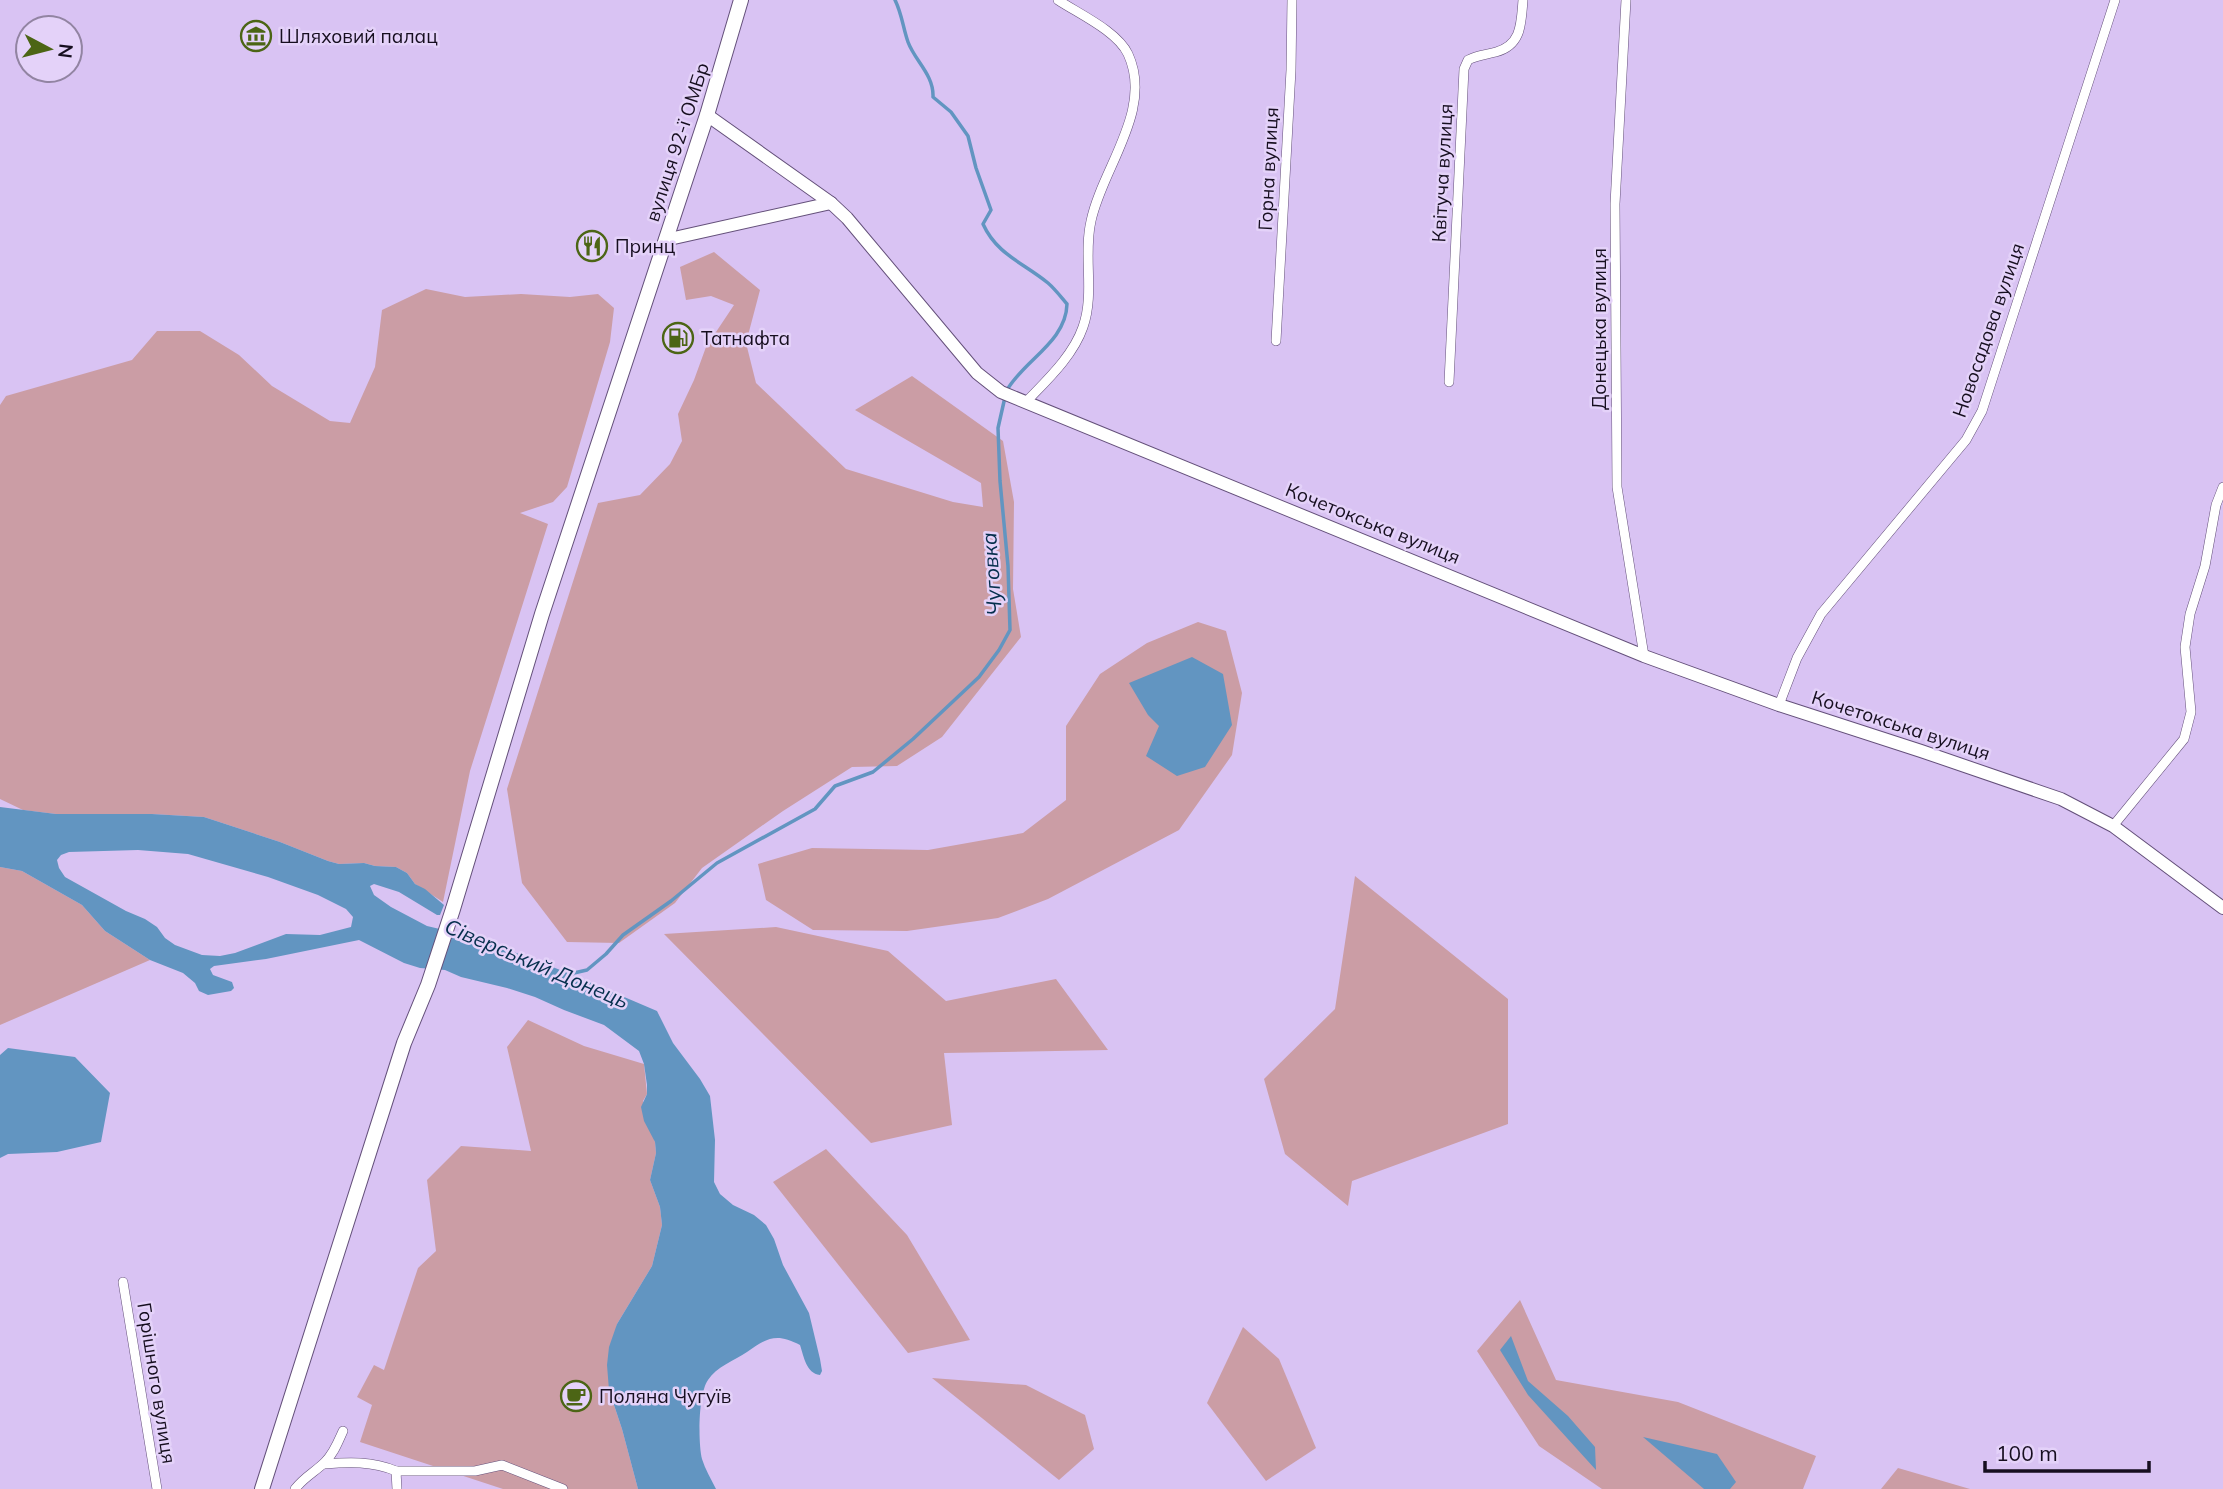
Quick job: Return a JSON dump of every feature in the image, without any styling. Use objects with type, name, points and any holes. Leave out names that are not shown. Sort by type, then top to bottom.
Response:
[{"type":"highway","name":"вулиця 92-ї ОМБр","points":[[262,1489],[404,1043],[428,985],[453,909],[542,614],[707,115],[741,0]]},
{"type":"main road","name":"Кочетокська вулиця","points":[[707,115],[831,203],[847,218],[977,373],[1006,394],[1644,656],[1779,705],[2061,799],[2113,826],[2223,908]]},
{"type":"main road","points":[[665,240],[831,203]]},
{"type":"street","points":[[1026,402],[1075,345],[1084,326],[1088,301],[1087,259],[1091,221],[1099,192],[1127,127],[1135,93],[1128,54],[1118,38],[1058,0]]},
{"type":"street","name":"Горна вулиця","points":[[1276,341],[1292,70],[1292,0]]},
{"type":"street","name":"Квітуча вулиця","points":[[1448,382],[1464,69],[1468,60],[1479,54],[1509,47],[1517,38],[1523,0]]},
{"type":"street","name":"Донецька вулиця","points":[[1626,0],[1615,204],[1617,487],[1644,656]]},
{"type":"street","name":"Новосадова вулиця","points":[[1779,705],[1797,658],[1821,614],[1966,440],[1982,411],[2115,0]]},
{"type":"street","points":[[2113,826],[2184,739],[2189,725],[2191,712],[2185,647],[2190,614],[2205,566],[2223,487]]},
{"type":"street","name":"Горішного вулиця","points":[[122,1282],[157,1489]]},
{"type":"street","points":[[295,1489],[302,1479],[324,1464],[344,1432]]},
{"type":"street","points":[[324,1464],[378,1464],[396,1471],[475,1471],[502,1465],[563,1489]]},
{"type":"street","points":[[396,1471],[397,1489]]},
{"type":"shaded area","points":[[714,252],[760,290],[746,343],[756,383],[846,469],[953,502],[983,507],[981,483],[855,410],[912,376],[1003,441],[1014,502],[1013,589],[1021,637],[942,737],[897,766],[852,767],[783,811],[702,868],[675,903],[619,943],[567,942],[522,883],[507,789],[598,503],[640,495],[670,464],[682,441],[678,414],[706,347],[734,305],[711,296],[686,300],[680,267]]},
{"type":"shaded area","points":[[426,289],[465,297],[521,294],[570,297],[598,294],[614,308],[610,342],[567,487],[553,502],[520,513],[548,524],[470,771],[443,902],[415,884],[407,873],[396,867],[364,863],[339,864],[204,817],[56,814],[23,810],[0,799],[0,405],[6,396],[132,360],[157,331],[200,331],[239,355],[272,386],[330,421],[350,423],[375,367],[382,310]]},
{"type":"shaded area","points":[[1198,622],[1226,631],[1242,693],[1232,755],[1179,830],[1048,899],[998,918],[907,931],[813,930],[766,900],[758,864],[812,848],[928,850],[1023,833],[1066,800],[1066,726],[1100,674],[1147,643]]},
{"type":"shaded area","points":[[0,867],[22,871],[82,905],[105,931],[150,960],[0,1025]]},
{"type":"shaded area","points":[[1355,876],[1508,999],[1508,1124],[1352,1181],[1348,1206],[1285,1154],[1264,1079],[1335,1009]]},
{"type":"shaded area","points":[[776,927],[888,951],[946,1001],[1056,979],[1108,1050],[944,1053],[952,1125],[871,1143],[664,934]]},
{"type":"shaded area","points":[[528,1020],[584,1046],[644,1064],[647,1094],[643,1101],[656,1153],[650,1180],[660,1207],[662,1225],[652,1266],[617,1324],[609,1390],[638,1489],[503,1489],[360,1442],[372,1405],[357,1397],[374,1365],[384,1370],[418,1268],[436,1251],[427,1180],[461,1146],[531,1151],[507,1047]]},
{"type":"shaded area","points":[[826,1149],[907,1235],[970,1340],[908,1353],[773,1182]]},
{"type":"shaded area","points":[[1520,1300],[1556,1380],[1678,1402],[1816,1456],[1803,1489],[1602,1489],[1539,1446],[1477,1351]]},
{"type":"shaded area","points":[[1243,1327],[1279,1359],[1316,1448],[1266,1481],[1207,1403]]},
{"type":"shaded area","points":[[932,1378],[1026,1385],[1085,1415],[1094,1449],[1059,1480]]},
{"type":"shaded area","points":[[1898,1468],[1970,1489],[1881,1489]]},
{"type":"water","points":[[1192,657],[1223,674],[1232,725],[1205,767],[1177,776],[1146,756],[1159,726],[1148,715],[1129,683]]},
{"type":"water","name":"Сіверський Донець","points":[[0,807],[56,814],[204,817],[339,864],[364,863],[396,867],[407,873],[415,884],[444,905],[440,915],[437,915],[399,892],[374,884],[370,886],[374,895],[391,907],[427,926],[478,938],[657,1011],[673,1043],[710,1096],[715,1140],[714,1182],[720,1194],[733,1205],[754,1215],[766,1225],[774,1239],[783,1265],[809,1313],[820,1359],[820,1375],[809,1368],[800,1345],[779,1338],[767,1340],[726,1364],[708,1380],[701,1407],[702,1459],[716,1489],[638,1489],[609,1390],[607,1365],[609,1347],[617,1324],[652,1266],[662,1225],[660,1207],[650,1180],[656,1153],[655,1142],[644,1121],[641,1107],[647,1094],[647,1085],[639,1051],[604,1025],[535,997],[461,977],[445,970],[420,968],[404,963],[359,940],[266,959],[214,966],[210,969],[213,975],[232,982],[234,988],[231,991],[208,995],[199,991],[195,983],[183,973],[150,960],[105,931],[82,905],[22,871],[0,867]],"holes":[[[138,850],[188,854],[268,877],[318,895],[346,909],[353,917],[351,927],[320,935],[286,934],[235,953],[202,955],[175,945],[145,919],[65,877],[57,860],[69,852]]]},
{"type":"water","points":[[8,1048],[75,1057],[110,1093],[101,1142],[57,1152],[8,1154],[0,1158],[0,1055]]},
{"type":"water","points":[[1511,1336],[1528,1381],[1568,1416],[1595,1447],[1596,1470],[1528,1395],[1500,1350]]},
{"type":"water","points":[[1643,1437],[1717,1454],[1736,1482],[1730,1489],[1704,1489]]},
{"type":"waterway","name":"Чуговка","points":[[895,0],[911,49],[931,82],[933,97],[951,112],[968,136],[991,210],[983,224],[989,235],[1003,251],[1056,290],[1067,304],[1060,329],[1007,390]]},
{"type":"waterway","name":"Чуговка","points":[[565,975],[587,970],[623,935],[671,901],[717,863],[815,809],[835,786],[873,772],[913,739],[979,677],[1010,630],[998,428],[1005,397]]},
{"type":"place","name":"Шляховий палац","points":[[256,36]]},
{"type":"place","name":"Принц","points":[[592,246]]},
{"type":"place","name":"Татнафта","points":[[678,338]]},
{"type":"place","name":"Поляна Чугуїв","points":[[576,1396]]}]
